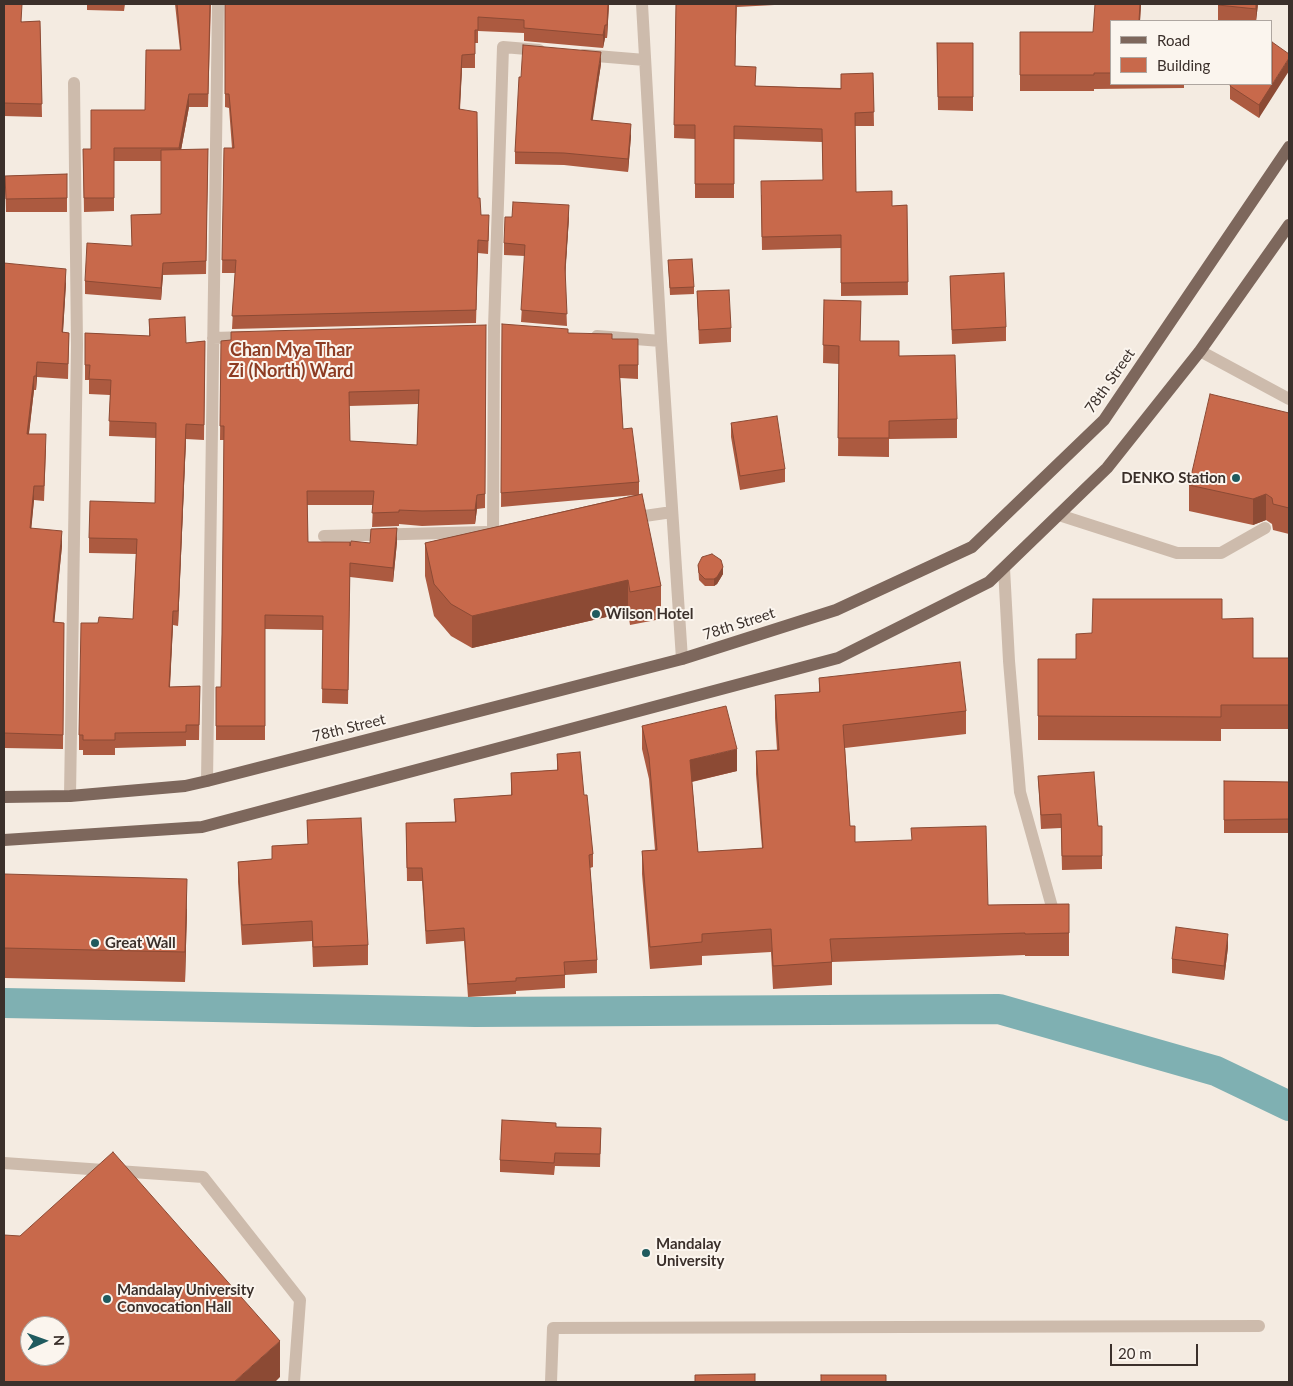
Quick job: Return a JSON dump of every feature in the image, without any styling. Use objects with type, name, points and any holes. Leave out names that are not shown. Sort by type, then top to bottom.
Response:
[{"type":"main road","name":"78th Street","points":[[4,797],[70,796],[185,786],[682,659],[836,610],[972,548],[1104,420],[1289,147]]},
{"type":"main road","points":[[4,840],[202,827],[838,658],[989,582],[1004,568],[1107,468],[1200,351],[1289,226]]},
{"type":"street","points":[[207,781],[218,4]]},
{"type":"street","points":[[642,4],[661,341],[682,659]]},
{"type":"street","points":[[324,536],[497,532],[494,329],[503,47],[550,51]]},
{"type":"street","points":[[569,53],[645,60]]},
{"type":"street","points":[[70,796],[77,345],[74,82]]},
{"type":"street","points":[[582,335],[661,341]]},
{"type":"street","points":[[213,338],[261,337]]},
{"type":"street","points":[[1200,351],[1289,399]]},
{"type":"street","points":[[616,521],[672,512]]},
{"type":"street","points":[[1059,515],[1178,553],[1221,553],[1266,528]]},
{"type":"street","points":[[1004,568],[1009,662],[1020,792],[1054,914]]},
{"type":"street","points":[[4,1163],[203,1177],[300,1300],[294,1382]]},
{"type":"street","points":[[551,1382],[553,1328],[1258,1326]]},
{"type":"building","points":[[4,4],[22,4],[21,22],[40,21],[42,104],[4,103]]},
{"type":"building","points":[[177,4],[210,4],[208,94],[189,94],[179,148],[114,148],[114,198],[84,198],[83,149],[91,149],[91,110],[145,110],[146,50],[181,50]]},
{"type":"building","points":[[225,4],[608,4],[607,25],[605,25],[603,35],[524,28],[524,20],[478,17],[478,30],[475,30],[475,54],[462,55],[459,109],[477,112],[478,198],[480,198],[481,215],[489,215],[488,241],[478,240],[476,310],[232,316],[236,260],[222,260],[224,148],[234,148],[229,94],[225,94]]},
{"type":"building","points":[[676,4],[736,4],[735,66],[756,67],[755,86],[841,89],[841,74],[873,73],[874,112],[855,113],[856,192],[892,191],[892,206],[907,205],[908,282],[841,283],[841,235],[762,237],[761,181],[823,180],[822,129],[734,126],[734,184],[695,184],[695,125],[674,125]]},
{"type":"building","points":[[1095,4],[1140,4],[1139,20],[1110,20],[1110,73],[1094,73],[1094,75],[1020,75],[1020,32],[1093,32]]},
{"type":"building","points":[[1256,4],[1256,9],[1218,5]]},
{"type":"building","points":[[937,43],[973,43],[973,97],[938,97]]},
{"type":"building","points":[[1273,43],[1289,54],[1289,58],[1273,83]]},
{"type":"building","points":[[523,45],[601,52],[591,120],[631,124],[628,159],[564,153],[515,152],[519,77],[521,77]]},
{"type":"building","points":[[1230,85],[1272,85],[1259,105]]},
{"type":"building","points":[[208,149],[206,261],[163,263],[161,288],[85,281],[87,243],[132,246],[131,215],[161,214],[161,150]]},
{"type":"building","points":[[67,174],[67,198],[6,199],[5,176]]},
{"type":"building","points":[[513,202],[569,205],[565,268],[567,314],[521,310],[525,245],[504,243],[505,217],[512,217]]},
{"type":"building","points":[[692,259],[694,287],[670,288],[668,260]]},
{"type":"building","points":[[4,263],[66,269],[62,332],[69,333],[68,364],[37,362],[27,434],[46,434],[44,486],[34,486],[30,528],[62,531],[53,622],[64,623],[63,735],[4,733]]},
{"type":"building","points":[[1004,273],[1006,327],[952,330],[950,276]]},
{"type":"building","points":[[729,290],[731,328],[699,330],[697,291]]},
{"type":"building","points":[[824,300],[861,301],[860,341],[899,341],[899,356],[955,355],[957,419],[889,421],[889,438],[838,438],[839,346],[823,345]]},
{"type":"building","points":[[185,317],[186,343],[205,341],[204,425],[186,424],[178,611],[173,611],[169,687],[200,686],[199,725],[186,725],[186,732],[115,733],[115,740],[83,740],[83,735],[79,735],[81,623],[98,623],[99,617],[133,619],[137,539],[89,538],[90,501],[155,503],[156,423],[109,421],[111,380],[89,379],[90,365],[85,365],[85,333],[150,336],[149,319]]},
{"type":"building","points":[[502,324],[568,329],[568,333],[612,334],[612,339],[638,339],[638,365],[619,365],[623,429],[632,428],[639,482],[501,493]]},
{"type":"building","points":[[486,325],[485,494],[477,495],[475,510],[399,510],[399,512],[372,513],[374,491],[307,491],[308,542],[350,542],[350,546],[351,541],[370,543],[371,529],[397,528],[393,568],[350,563],[348,690],[322,689],[323,616],[265,615],[265,726],[216,726],[216,687],[221,687],[222,634],[224,426],[220,426],[221,341],[231,340],[231,332]],"holes":[[[419,390],[417,445],[350,441],[349,392]]]},
{"type":"building","points":[[1210,394],[1289,413],[1289,508],[1273,504],[1272,498],[1266,494],[1253,499],[1189,485]]},
{"type":"building","points":[[777,416],[785,469],[740,476],[731,423]]},
{"type":"building","points":[[642,494],[661,586],[630,592],[628,580],[472,616],[451,604],[434,584],[425,543]]},
{"type":"building","points":[[712,554],[721,560],[723,567],[714,579],[705,579],[699,573],[698,565],[702,557]]},
{"type":"building","points":[[1093,599],[1222,599],[1222,619],[1253,618],[1253,658],[1289,658],[1289,705],[1221,705],[1221,717],[1038,716],[1038,659],[1076,659],[1076,634],[1092,633]]},
{"type":"building","points":[[960,662],[966,711],[843,725],[850,826],[855,826],[855,842],[912,840],[911,828],[986,826],[988,905],[1069,904],[1069,933],[830,939],[832,962],[773,966],[771,929],[702,934],[702,942],[650,947],[642,851],[657,850],[649,757],[642,726],[726,706],[737,749],[690,760],[698,852],[763,848],[756,751],[779,750],[775,695],[820,692],[819,678]]},
{"type":"building","points":[[580,752],[584,795],[587,795],[593,854],[589,855],[597,960],[564,962],[565,975],[516,978],[516,981],[468,984],[464,928],[426,931],[422,868],[407,868],[406,823],[456,822],[454,799],[512,795],[511,773],[558,770],[557,754]]},
{"type":"building","points":[[1094,772],[1098,826],[1102,826],[1102,856],[1062,856],[1061,814],[1041,815],[1038,776]]},
{"type":"building","points":[[1224,781],[1289,782],[1289,819],[1224,820]]},
{"type":"building","points":[[361,818],[368,945],[313,947],[312,921],[242,925],[238,862],[272,859],[272,846],[308,844],[307,820]]},
{"type":"building","points":[[4,874],[187,879],[185,952],[4,948]]},
{"type":"building","points":[[1176,927],[1228,934],[1224,966],[1172,959]]},
{"type":"building","points":[[502,1120],[556,1123],[556,1127],[601,1128],[600,1154],[555,1153],[554,1163],[500,1160]]},
{"type":"building","name":"Mandalay University Convocation Hall","points":[[113,1152],[280,1341],[234,1382],[4,1382],[4,1235],[20,1236]]},
{"type":"building","points":[[755,1374],[755,1382],[695,1382],[695,1375]]},
{"type":"building","points":[[821,1375],[886,1375],[886,1382],[821,1382]]},
{"type":"waterway","points":[[4,1003],[475,1012],[999,1009],[1216,1071],[1289,1106]]},
{"type":"place","name":"DENKO Station","points":[[1236,478]]},
{"type":"place","name":"Wilson Hotel","points":[[596,614]]},
{"type":"place","name":"Great Wall","points":[[95,943]]},
{"type":"place","name":"Mandalay University","points":[[646,1253]]},
{"type":"place","name":"Mandalay University Convocation Hall","points":[[107,1299]]},
{"type":"district","name":"Chan Mya Thar Zi (North) Ward","points":[[291,360]]}]
